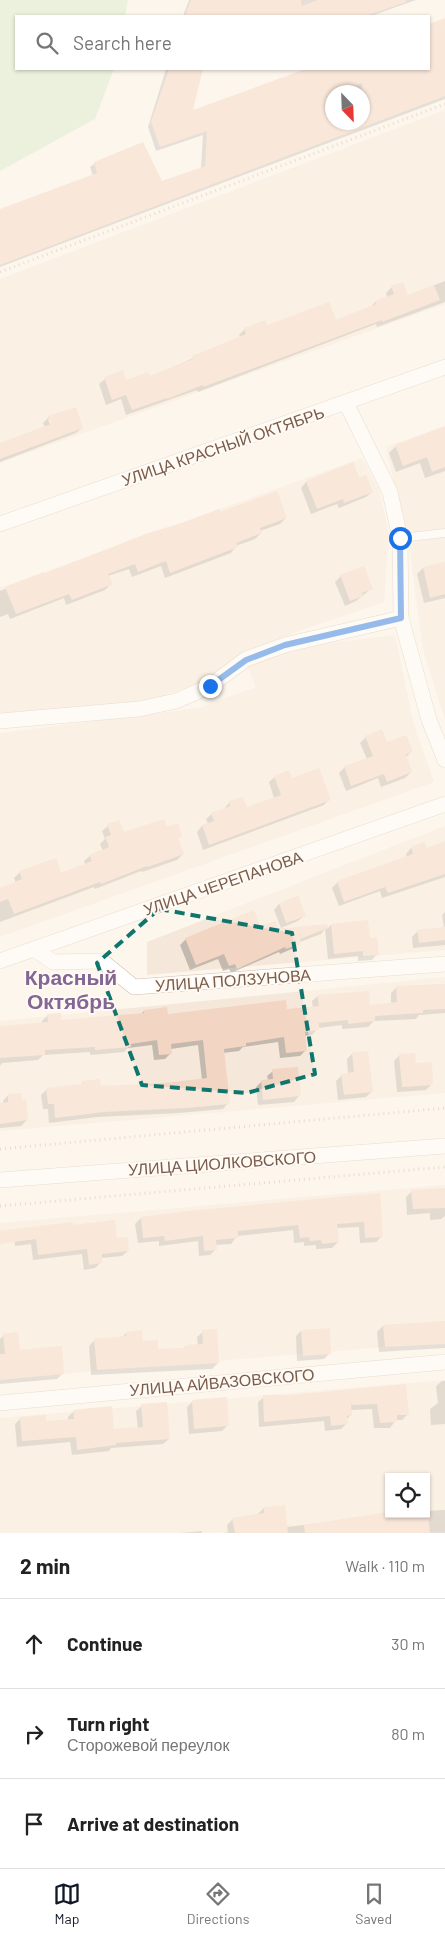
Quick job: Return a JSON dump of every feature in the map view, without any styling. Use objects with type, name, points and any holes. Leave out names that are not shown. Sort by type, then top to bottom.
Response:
[{"type":"street","name":"УЛИЦА КРАСНЫЙ ОКТЯБРЬ","points":[[0,524],[445,367]]},
{"type":"street","points":[[346,403],[390,492],[400,538],[401,618],[429,720],[445,760]]},
{"type":"street","points":[[0,721],[139,709],[176,701],[210,686],[246,660],[285,645],[401,618]]},
{"type":"street","name":"УЛИЦА ЧЕРЕПАНОВА","points":[[0,961],[445,804]]},
{"type":"street","name":"УЛИЦА ПОЛЗУНОВА","points":[[34,950],[53,962],[102,961],[134,987],[445,964]]},
{"type":"street","name":"УЛИЦА ЦИОЛКОВСКОГО","points":[[0,1180],[445,1146]]},
{"type":"street","name":"УЛИЦА АЙВАЗОВСКОГО","points":[[0,1403],[445,1362]]},
{"type":"lane","points":[[400,538],[445,533]]},
{"type":"path","points":[[0,272],[445,104]]},
{"type":"path","points":[[0,1149],[445,1108]]},
{"type":"path","points":[[0,1206],[445,1167]]},
{"type":"highlighted area","points":[[159,909],[292,933],[315,1074],[247,1093],[142,1085],[97,963]]},
{"type":"shaded area","points":[[445,110],[445,304],[0,463],[0,279]]},
{"type":"shaded area","points":[[445,426],[445,720],[423,649],[410,552],[386,447]]},
{"type":"shaded area","points":[[362,458],[379,490],[389,533],[384,602],[304,629],[246,652],[205,681],[145,702],[0,716],[0,588]]},
{"type":"shaded area","points":[[395,635],[414,725],[434,782],[0,937],[0,733],[199,708],[256,687],[247,665],[312,645]]},
{"type":"shaded area","points":[[445,826],[445,950],[147,975],[147,942]]},
{"type":"shaded area","points":[[445,977],[445,1093],[0,1131],[0,1021]]},
{"type":"shaded area","points":[[445,1185],[445,1342],[0,1379],[0,1223]]},
{"type":"shaded area","points":[[445,1380],[445,1532],[0,1533],[0,1418]]},
{"type":"green space","points":[[0,0],[128,0],[125,15],[15,15],[15,70],[114,70],[95,119],[0,171]]},
{"type":"building","points":[[191,0],[301,0],[302,6],[318,0],[406,0],[406,2],[369,15],[185,15]]},
{"type":"building","points":[[445,18],[445,96],[370,124],[370,85],[362,85],[362,83],[356,85],[325,85],[325,130],[355,130],[0,265],[0,209],[97,173],[94,162],[143,142],[162,181],[205,166],[207,131],[160,147],[151,122],[169,70],[203,70],[193,110],[303,70],[430,70],[430,24]]},
{"type":"building","points":[[403,282],[408,295],[434,285],[440,300],[203,387],[203,385],[132,410],[126,395],[112,400],[104,377],[123,370],[126,380],[148,372],[150,376],[193,359],[192,356],[246,334],[244,328],[265,320],[267,325],[329,302],[336,320],[376,304],[375,301],[394,294],[391,286]]},
{"type":"building","points":[[76,407],[83,428],[0,459],[0,443],[51,424],[48,416]]},
{"type":"building","points":[[445,426],[445,467],[432,472],[427,457],[403,466],[395,445]]},
{"type":"building","points":[[353,462],[359,478],[366,475],[373,492],[344,503],[343,499],[317,509],[306,481]]},
{"type":"building","points":[[277,491],[287,518],[260,528],[262,533],[236,543],[238,547],[170,573],[166,561],[138,572],[135,564],[108,574],[113,584],[72,600],[69,594],[16,614],[5,587],[44,572],[44,574],[148,533],[219,509],[220,512]]},
{"type":"building","points":[[445,562],[445,594],[430,598],[423,567]]},
{"type":"building","points":[[364,566],[373,589],[362,593],[363,596],[350,601],[340,575]]},
{"type":"building","points":[[382,729],[387,742],[406,735],[413,752],[406,754],[412,772],[387,782],[384,774],[351,786],[344,766],[373,756],[365,736]]},
{"type":"building","points":[[319,768],[331,800],[209,845],[202,825],[214,821],[211,813],[230,806],[229,801],[243,797],[247,807],[281,795],[274,776],[289,770],[292,778]]},
{"type":"building","points":[[164,819],[167,827],[178,823],[182,836],[178,838],[184,854],[101,884],[100,882],[14,914],[8,899],[0,902],[0,888],[22,879],[19,871],[56,858],[61,873],[92,861],[89,855],[109,847],[105,837],[111,835],[107,824],[119,820],[124,832]]},
{"type":"building","points":[[445,841],[445,874],[388,893],[385,887],[344,902],[337,881],[413,854],[411,847],[424,842],[427,848]]},
{"type":"building","points":[[298,896],[306,916],[286,923],[279,903]]},
{"type":"building","points":[[254,910],[260,926],[276,921],[278,929],[327,924],[328,928],[300,939],[301,943],[286,949],[285,947],[237,969],[235,964],[229,966],[224,954],[196,965],[185,938]]},
{"type":"building","points":[[368,920],[370,938],[377,937],[379,955],[363,956],[363,951],[334,954],[331,924]]},
{"type":"building","points":[[445,927],[445,940],[419,943],[417,930]]},
{"type":"building","points":[[445,984],[445,1009],[423,1010],[423,1013],[375,1016],[375,1021],[348,1024],[348,1020],[319,1023],[319,1030],[305,1032],[307,1051],[286,1053],[284,1037],[246,1043],[246,1046],[224,1049],[230,1104],[104,1112],[55,1118],[54,1104],[48,1104],[46,1088],[83,1084],[82,1081],[100,1079],[101,1086],[165,1083],[207,1078],[203,1040],[171,1044],[172,1054],[159,1055],[157,1040],[131,1044],[131,1047],[95,1050],[95,1047],[45,1050],[45,1055],[0,1058],[0,1026],[48,1022],[47,1014],[61,1013],[61,1020],[144,1013],[144,1010],[167,1007],[168,1014],[286,1000],[287,1009],[319,1006],[317,995],[369,991],[370,1005],[397,1002],[396,986]]},
{"type":"building","points":[[368,1051],[373,1092],[344,1095],[341,1074],[354,1072],[352,1052]]},
{"type":"building","points":[[415,1053],[416,1063],[432,1062],[433,1085],[402,1087],[399,1054]]},
{"type":"building","points":[[298,1067],[301,1096],[263,1100],[261,1080],[273,1079],[272,1069]]},
{"type":"building","points":[[22,1093],[22,1100],[26,1099],[28,1120],[0,1124],[0,1103],[8,1102],[8,1094]]},
{"type":"building","points":[[445,1188],[445,1208],[413,1209],[411,1190]]},
{"type":"building","points":[[380,1193],[383,1237],[365,1238],[364,1222],[337,1224],[339,1242],[322,1244],[321,1240],[310,1241],[309,1237],[300,1238],[298,1225],[238,1231],[238,1238],[216,1240],[217,1250],[204,1251],[203,1236],[165,1241],[164,1236],[143,1238],[141,1217]]},
{"type":"building","points":[[115,1220],[117,1238],[128,1237],[129,1251],[102,1254],[102,1263],[89,1265],[87,1249],[38,1255],[36,1239],[0,1244],[0,1231],[72,1222],[73,1225]]},
{"type":"building","points":[[445,1321],[445,1344],[385,1347],[383,1325]]},
{"type":"building","points":[[330,1328],[331,1354],[303,1356],[301,1330]]},
{"type":"building","points":[[217,1329],[219,1363],[97,1370],[94,1339],[126,1336],[126,1332],[142,1330],[143,1341],[158,1340],[158,1349],[185,1348],[185,1345],[203,1344],[202,1330]]},
{"type":"building","points":[[18,1332],[20,1350],[62,1346],[64,1374],[0,1380],[0,1354],[5,1354],[3,1334]]},
{"type":"building","points":[[406,1384],[409,1415],[397,1415],[397,1422],[380,1423],[377,1404],[351,1405],[352,1415],[347,1416],[348,1424],[331,1426],[330,1416],[264,1422],[263,1395],[291,1395]]},
{"type":"building","points":[[227,1397],[229,1426],[194,1429],[192,1400]]},
{"type":"building","points":[[167,1402],[170,1439],[116,1443],[116,1445],[77,1450],[76,1437],[22,1441],[20,1417],[46,1415],[46,1421],[74,1419],[73,1410],[112,1406],[114,1429],[143,1427],[141,1404]]},
{"type":"building","points":[[285,1505],[288,1533],[235,1533],[232,1518],[264,1513],[264,1507]]},
{"type":"building","points":[[385,1513],[385,1518],[428,1518],[430,1533],[305,1533],[304,1525]]},
{"type":"district","name":"Красный Октябрь","points":[[71,990]]},
{"type":"route","points":[[210,686],[246,660],[285,645],[341,630],[401,618],[400,538]]}]
